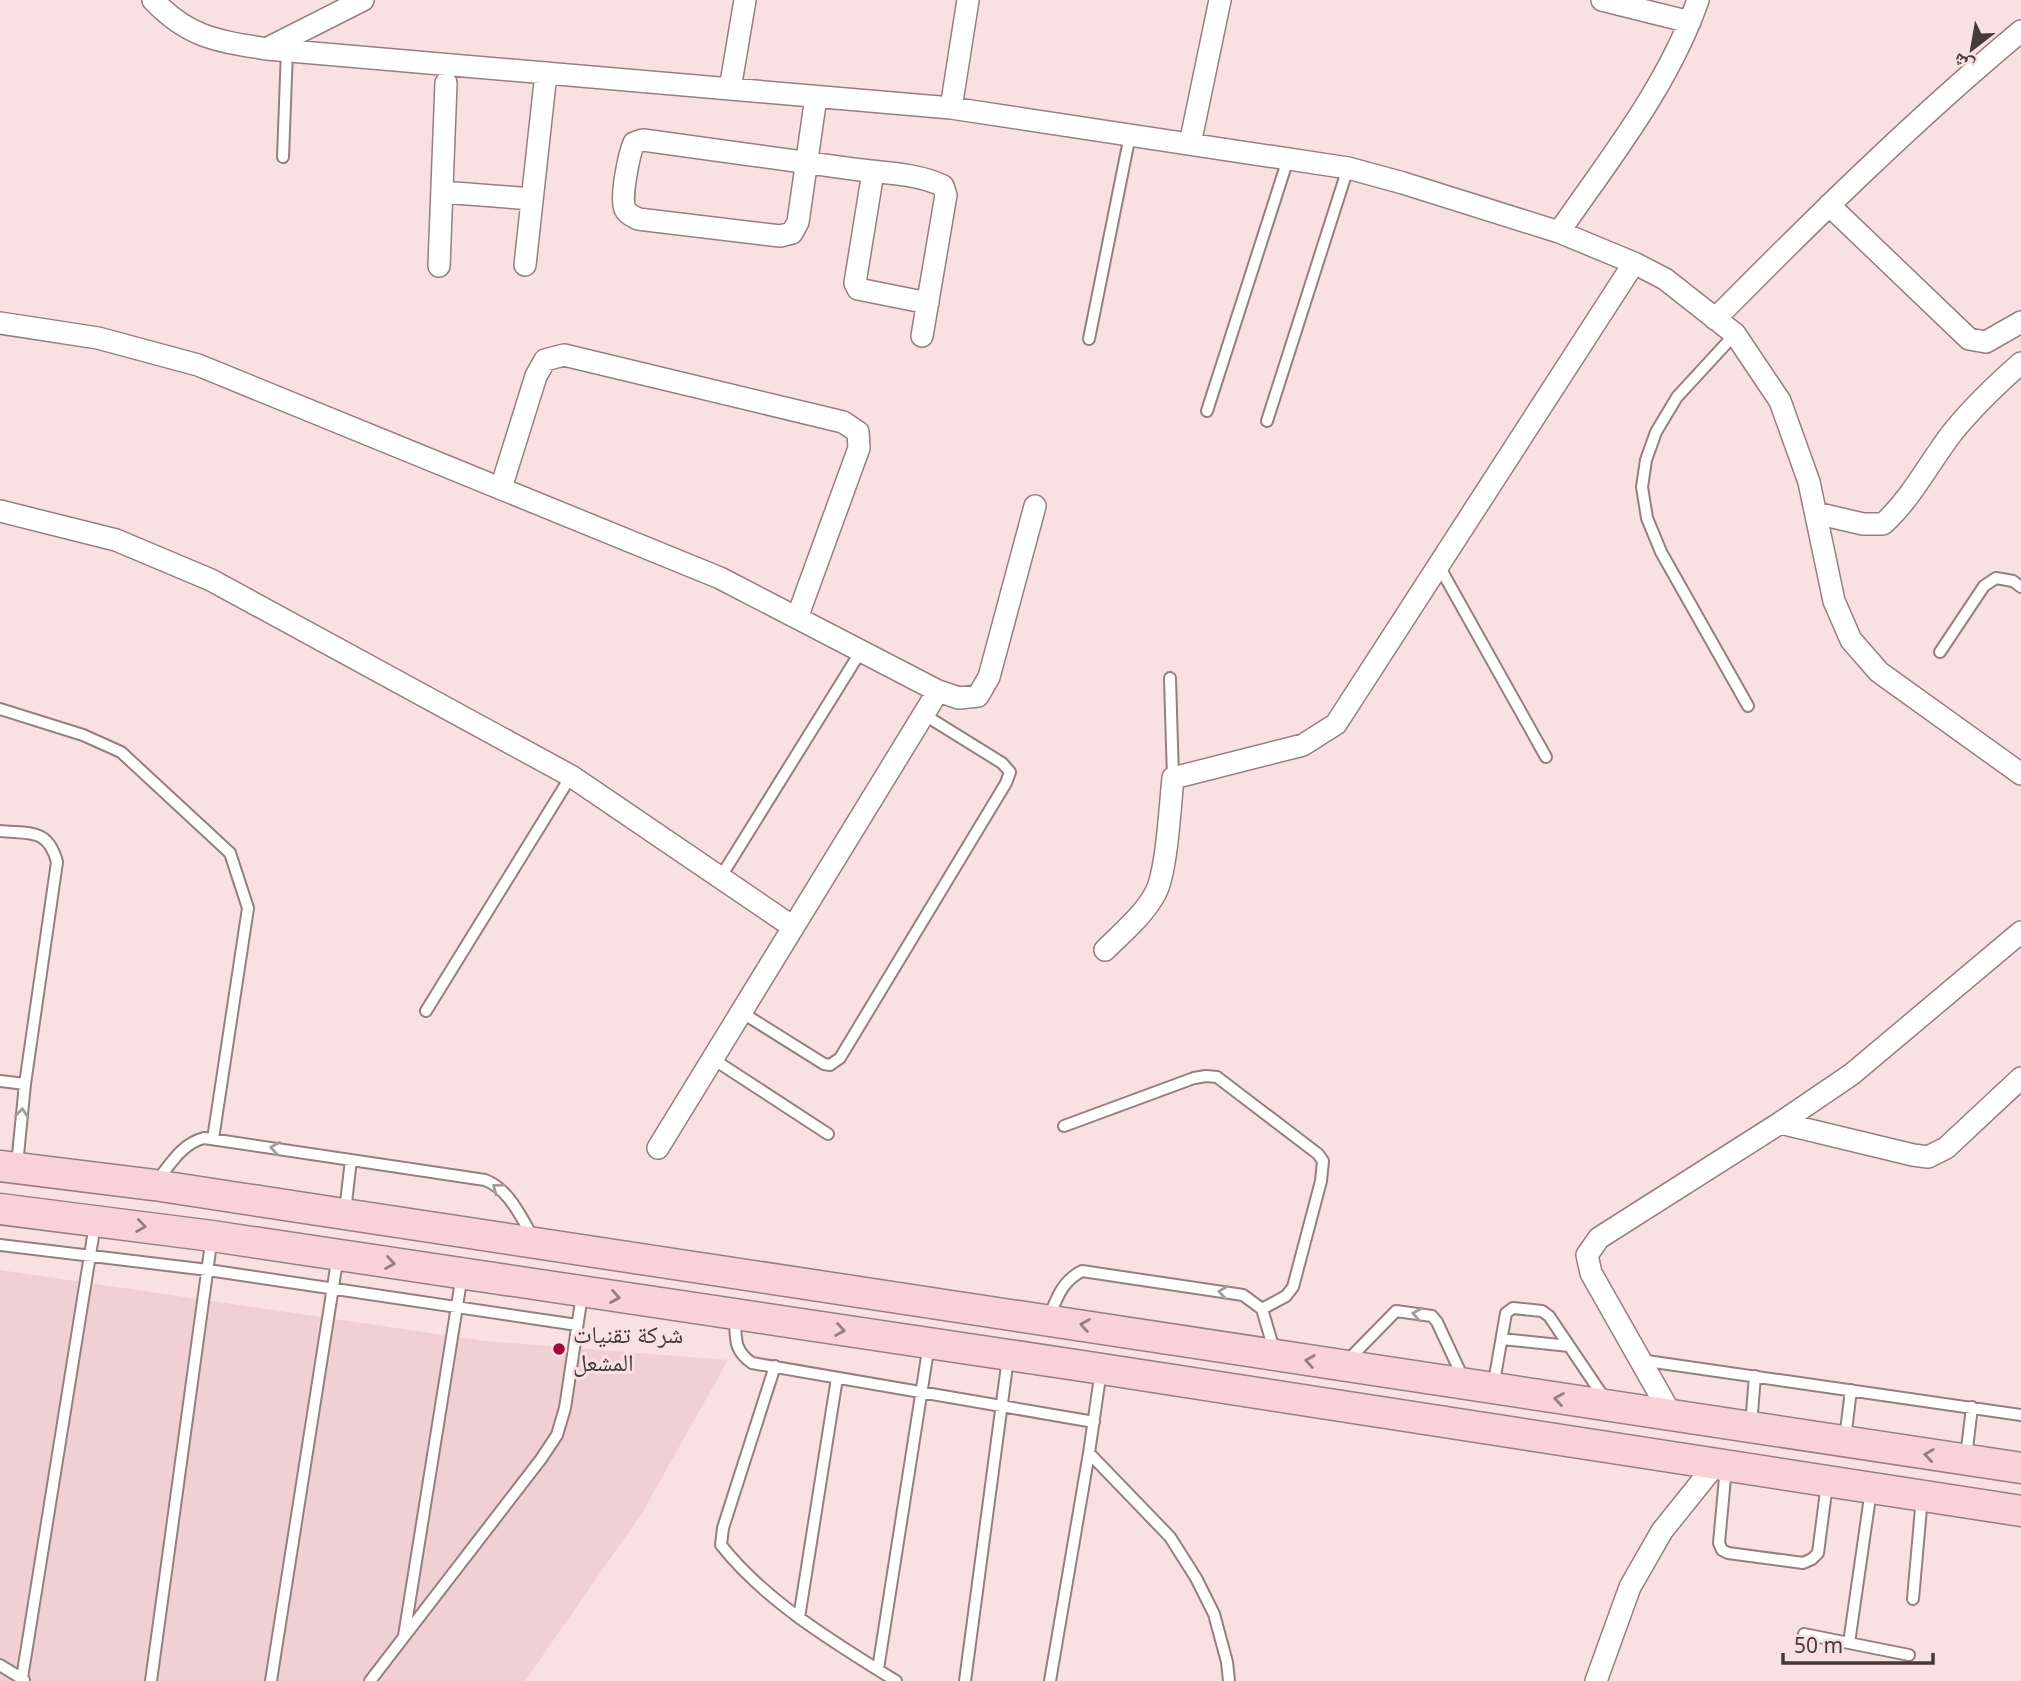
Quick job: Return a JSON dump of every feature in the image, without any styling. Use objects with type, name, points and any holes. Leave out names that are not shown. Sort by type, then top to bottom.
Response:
[{"type":"street","points":[[153,0],[186,29],[222,41],[277,49],[951,108],[1348,169],[1559,232],[1665,279],[1735,334],[1780,401],[1809,482],[1834,601],[1851,640],[1879,672],[2017,764]]},
{"type":"street","points":[[277,49],[363,0]]},
{"type":"street","points":[[730,89],[745,0]]},
{"type":"street","points":[[951,108],[968,0]]},
{"type":"street","points":[[1190,144],[1220,0]]},
{"type":"street","points":[[1602,0],[1690,22]]},
{"type":"street","points":[[1559,232],[1656,91],[1698,0]]},
{"type":"street","points":[[1715,319],[1829,205],[1959,83],[2021,31]]},
{"type":"street","points":[[525,265],[546,73]]},
{"type":"street","points":[[439,266],[446,83]]},
{"type":"street","points":[[816,97],[806,163],[798,222],[792,233],[780,236],[638,219],[629,215],[624,207],[629,153],[634,143],[643,140],[806,163],[932,180],[943,186],[946,195],[922,336]]},
{"type":"street","points":[[873,172],[855,283],[858,289],[928,303]]},
{"type":"street","points":[[442,192],[532,199]]},
{"type":"street","points":[[1829,205],[1969,339],[1986,342],[2017,332]]},
{"type":"street","points":[[1105,950],[1157,892],[1162,873],[1173,778],[1303,745],[1336,724],[1634,263]]},
{"type":"street","points":[[0,323],[98,338],[198,365],[720,578],[938,691],[959,698],[978,696],[989,677],[1035,506]]},
{"type":"street","points":[[501,488],[536,376],[545,360],[564,355],[843,422],[858,432],[859,448],[797,618]]},
{"type":"street","points":[[1816,513],[1863,524],[1883,524],[1899,510],[1952,433],[1983,396],[2021,363]]},
{"type":"street","points":[[0,511],[116,540],[211,580],[571,776],[793,927]]},
{"type":"street","points":[[658,1147],[938,691]]},
{"type":"street","points":[[1672,1416],[1591,1273],[1587,1255],[1599,1238],[1780,1123],[1852,1073],[2021,932]]},
{"type":"street","points":[[1780,1123],[1928,1157],[1946,1148],[2021,1078]]},
{"type":"street","points":[[8,1167],[154,1185],[536,1242],[1480,1388],[2021,1468]]},
{"type":"street","points":[[0,1209],[212,1236],[2021,1511]]},
{"type":"street","points":[[1595,1681],[1630,1587],[1662,1531],[1720,1466]]},
{"type":"lane","points":[[277,49],[283,157]]},
{"type":"lane","points":[[1090,339],[1130,135]]},
{"type":"lane","points":[[1207,411],[1287,159]]},
{"type":"lane","points":[[1267,421],[1348,169]]},
{"type":"lane","points":[[1735,334],[1677,397],[1656,432],[1646,460],[1642,487],[1647,518],[1661,552],[1748,706]]},
{"type":"lane","points":[[1439,566],[1546,757]]},
{"type":"lane","points":[[1940,652],[1984,586],[1996,578],[2013,581],[2021,587]]},
{"type":"lane","points":[[720,877],[861,651]]},
{"type":"lane","points":[[1171,678],[1173,778]]},
{"type":"lane","points":[[0,709],[83,735],[121,751],[230,853],[248,908],[213,1139]]},
{"type":"lane","points":[[741,1012],[824,1064],[830,1065],[839,1058],[1006,783],[1010,772],[1002,763],[923,714]]},
{"type":"lane","points":[[426,1011],[571,776]]},
{"type":"lane","points":[[0,831],[39,835],[52,846],[57,862],[25,1084],[8,1167]]},
{"type":"lane","points":[[713,1059],[828,1134]]},
{"type":"lane","points":[[1064,1126],[1194,1078],[1217,1077],[1318,1154],[1323,1161],[1321,1181],[1293,1287],[1286,1296],[1262,1309]]},
{"type":"lane","points":[[0,1081],[25,1084]]},
{"type":"lane","points":[[154,1185],[191,1141],[213,1139],[485,1180],[496,1184],[506,1193],[536,1242]]},
{"type":"lane","points":[[345,1214],[351,1160]]},
{"type":"lane","points":[[0,1665],[24,1679],[96,1220]]},
{"type":"lane","points":[[151,1681],[212,1236]]},
{"type":"lane","points":[[0,1245],[208,1270],[577,1325]]},
{"type":"lane","points":[[271,1681],[338,1255]]},
{"type":"lane","points":[[1048,1320],[1063,1286],[1070,1277],[1082,1271],[1243,1295],[1262,1309],[1276,1356]]},
{"type":"lane","points":[[404,1639],[463,1274]]},
{"type":"lane","points":[[370,1681],[556,1436],[565,1408],[582,1292]]},
{"type":"lane","points":[[1480,1388],[1502,1339],[1506,1313],[1513,1308],[1542,1311],[1549,1316],[1610,1407]]},
{"type":"lane","points":[[1342,1366],[1396,1311],[1432,1316],[1480,1388]]},
{"type":"lane","points":[[735,1315],[736,1345],[741,1356],[751,1363],[1094,1422]]},
{"type":"lane","points":[[1502,1339],[1569,1346]]},
{"type":"lane","points":[[878,1669],[929,1344]]},
{"type":"lane","points":[[965,1681],[1008,1356]]},
{"type":"lane","points":[[1640,1360],[2021,1415]]},
{"type":"lane","points":[[775,1366],[723,1528],[722,1545],[735,1562],[799,1618],[896,1681]]},
{"type":"lane","points":[[1050,1681],[1101,1370]]},
{"type":"lane","points":[[1751,1428],[1755,1376]]},
{"type":"lane","points":[[799,1618],[837,1378]]},
{"type":"lane","points":[[1844,1442],[1851,1390]]},
{"type":"lane","points":[[1966,1460],[1972,1407]]},
{"type":"lane","points":[[1089,1453],[1170,1537],[1189,1567],[1214,1614],[1227,1662],[1229,1681]]},
{"type":"lane","points":[[1720,1466],[1720,1543],[1722,1550],[1728,1553],[1803,1563],[1812,1559],[1818,1553],[1827,1482]]},
{"type":"lane","points":[[1849,1643],[1871,1488]]},
{"type":"lane","points":[[1913,1599],[1922,1496]]},
{"type":"lane","points":[[1804,1634],[1909,1655]]},
{"type":"shaded area","points":[[0,1270],[485,1341],[728,1360],[642,1513],[525,1681],[0,1681]]},
{"type":"place","name":"شركة تقنيات المشعل","points":[[559,1349]]}]
